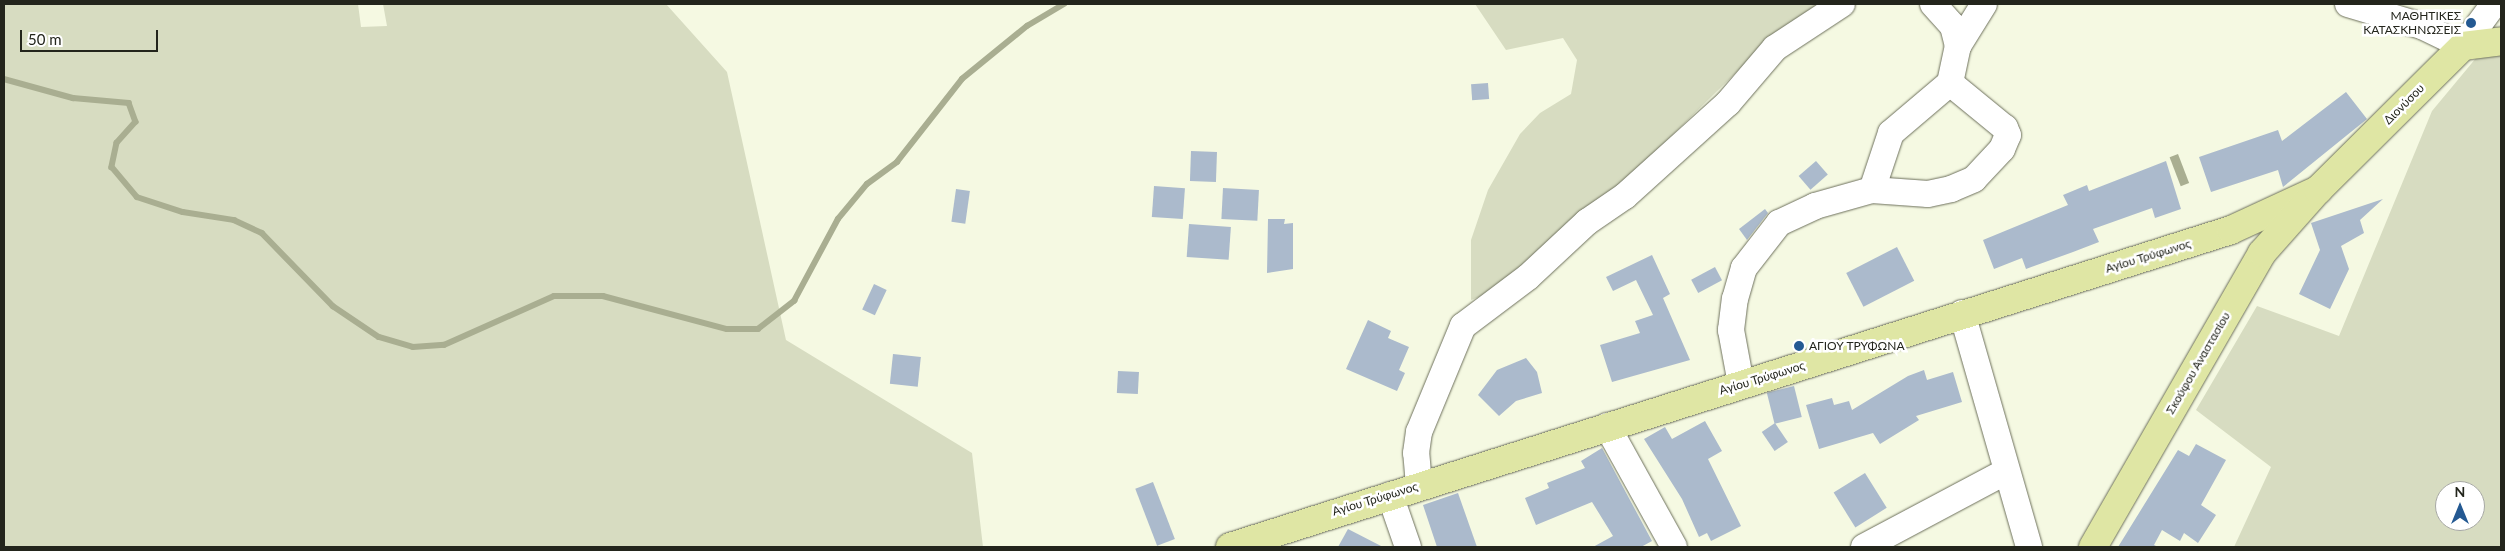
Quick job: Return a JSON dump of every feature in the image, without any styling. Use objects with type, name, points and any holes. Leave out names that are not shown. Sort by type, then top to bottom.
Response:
[{"type":"main road","points":[[2463,46],[2501,41]]},
{"type":"main road","name":"Διονύσου","points":[[2318,190],[2463,46]]},
{"type":"main road","name":"Αγίου Τρύφωνος","points":[[1230,547],[1390,494],[2231,230],[2318,190]]},
{"type":"main road","name":"Σκούφου Αναστασίου","points":[[2093,547],[2262,253],[2318,190]]},
{"type":"main road","points":[[2231,230],[2250,231],[2257,237],[2262,253]]},
{"type":"street","points":[[1419,485],[1416,452],[1419,432],[1462,326],[1528,277],[1587,222],[1625,196],[1728,103],[1775,48],[1842,4]]},
{"type":"street","points":[[1933,4],[1953,26],[1958,46]]},
{"type":"street","points":[[1872,190],[1891,133],[1950,83],[1958,46],[1984,4]]},
{"type":"street","points":[[2348,4],[2422,26],[2463,46],[2494,4]]},
{"type":"street","points":[[1741,384],[1731,330],[1733,314],[1744,268],[1759,244],[1779,224],[1800,213],[1872,190],[1928,194],[1951,189],[1974,179],[1996,156],[2008,135],[2004,128],[1950,83]]},
{"type":"street","points":[[1962,314],[2005,472],[2029,547]]},
{"type":"street","points":[[1607,426],[1674,547]]},
{"type":"street","points":[[1864,547],[2005,472]]},
{"type":"street","points":[[1390,494],[1408,547]]},
{"type":"shaded area","points":[[4,4],[358,4],[361,27],[387,26],[383,4],[666,4],[727,72],[786,340],[972,453],[983,547],[4,547]]},
{"type":"shaded area","points":[[1475,4],[1827,4],[1765,44],[1650,157],[1501,288],[1471,300],[1471,240],[1488,190],[1520,134],[1540,113],[1571,94],[1577,60],[1563,38],[1506,50]]},
{"type":"shaded area","points":[[2501,28],[2501,547],[2234,547],[2271,467],[2196,410],[2257,306],[2339,336],[2432,111]]},
{"type":"shaded area","points":[[2178,154],[2189,183],[2181,186],[2170,157]]},
{"type":"building","points":[[1488,83],[1489,99],[1472,100],[1471,84]]},
{"type":"building","points":[[2346,92],[2367,119],[2283,187],[2278,170],[2211,192],[2199,157],[2278,130],[2282,141]]},
{"type":"building","points":[[1191,151],[1217,152],[1216,182],[1190,181]]},
{"type":"building","points":[[1816,161],[1828,175],[1810,190],[1799,176]]},
{"type":"building","points":[[2166,161],[2181,209],[2155,218],[2152,208],[2093,229],[2099,242],[2026,269],[2022,258],[1994,269],[1983,240],[2068,205],[2063,195],[2087,185],[2089,191]]},
{"type":"building","points":[[1154,186],[1185,188],[1183,219],[1152,217]]},
{"type":"building","points":[[1223,188],[1259,190],[1257,221],[1221,219]]},
{"type":"building","points":[[956,189],[970,191],[965,224],[951,222]]},
{"type":"building","points":[[2383,199],[2360,220],[2364,233],[2341,246],[2349,269],[2330,309],[2299,294],[2320,250],[2311,223]]},
{"type":"building","points":[[1765,209],[1768,213],[1747,240],[1739,229]]},
{"type":"building","points":[[1268,219],[1285,219],[1284,224],[1293,223],[1293,269],[1267,273]]},
{"type":"building","points":[[1189,224],[1231,227],[1229,260],[1187,257]]},
{"type":"building","points":[[1897,247],[1914,281],[1863,307],[1846,273]]},
{"type":"building","points":[[1652,255],[1670,294],[1663,298],[1690,360],[1612,382],[1600,345],[1640,333],[1635,321],[1653,315],[1636,280],[1613,291],[1606,277]]},
{"type":"building","points":[[1715,267],[1722,280],[1698,293],[1691,280]]},
{"type":"building","points":[[874,284],[887,290],[875,315],[862,309]]},
{"type":"building","points":[[1368,320],[1391,331],[1388,338],[1409,347],[1399,370],[1405,373],[1397,391],[1346,369]]},
{"type":"building","points":[[893,354],[921,357],[918,387],[890,384]]},
{"type":"building","points":[[1526,358],[1537,372],[1542,393],[1516,401],[1499,416],[1478,395],[1497,370]]},
{"type":"building","points":[[1924,370],[1927,380],[1953,372],[1962,402],[1916,416],[1919,420],[1880,444],[1873,433],[1819,449],[1806,405],[1832,398],[1834,405],[1849,401],[1852,410],[1908,376]]},
{"type":"building","points":[[1118,371],[1139,372],[1138,394],[1117,393]]},
{"type":"building","points":[[1794,386],[1802,417],[1775,424],[1767,393]]},
{"type":"building","points":[[1705,421],[1722,451],[1708,459],[1741,526],[1711,541],[1707,533],[1699,537],[1682,499],[1644,439],[1665,427],[1672,439]]},
{"type":"building","points":[[1775,423],[1788,442],[1775,451],[1762,432]]},
{"type":"building","points":[[2196,444],[2226,460],[2201,505],[2216,515],[2198,543],[2184,533],[2180,541],[2162,530],[2154,545],[2158,547],[2118,547],[2178,450],[2189,456]]},
{"type":"building","points":[[1602,448],[1652,541],[1641,547],[1593,547],[1613,536],[1592,502],[1536,525],[1525,498],[1549,488],[1547,483],[1585,468],[1581,461]]},
{"type":"building","points":[[1865,473],[1887,508],[1855,527],[1834,493]]},
{"type":"building","points":[[1153,482],[1175,539],[1157,546],[1135,489]]},
{"type":"building","points":[[1458,493],[1477,547],[1437,547],[1423,505]]},
{"type":"building","points":[[1348,529],[1383,547],[1338,547]]},
{"type":"waterway","points":[[4,79],[73,98],[129,103],[136,122],[117,143],[112,167],[137,197],[183,212],[234,220],[262,233],[333,306],[379,337],[413,347],[444,345],[554,296],[603,296],[727,329],[758,329],[794,301],[838,219],[867,184],[897,162],[962,79],[1027,26],[1064,4]]},
{"type":"place","name":"ΜΑΘΗΤΙΚΕΣ ΚΑΤΑΣΚΗΝΏΣΕΙΣ","points":[[2471,23]]},
{"type":"place","name":"ΑΓΙΟΥ ΤΡΥΦΩΝΑ","points":[[1799,346]]}]
